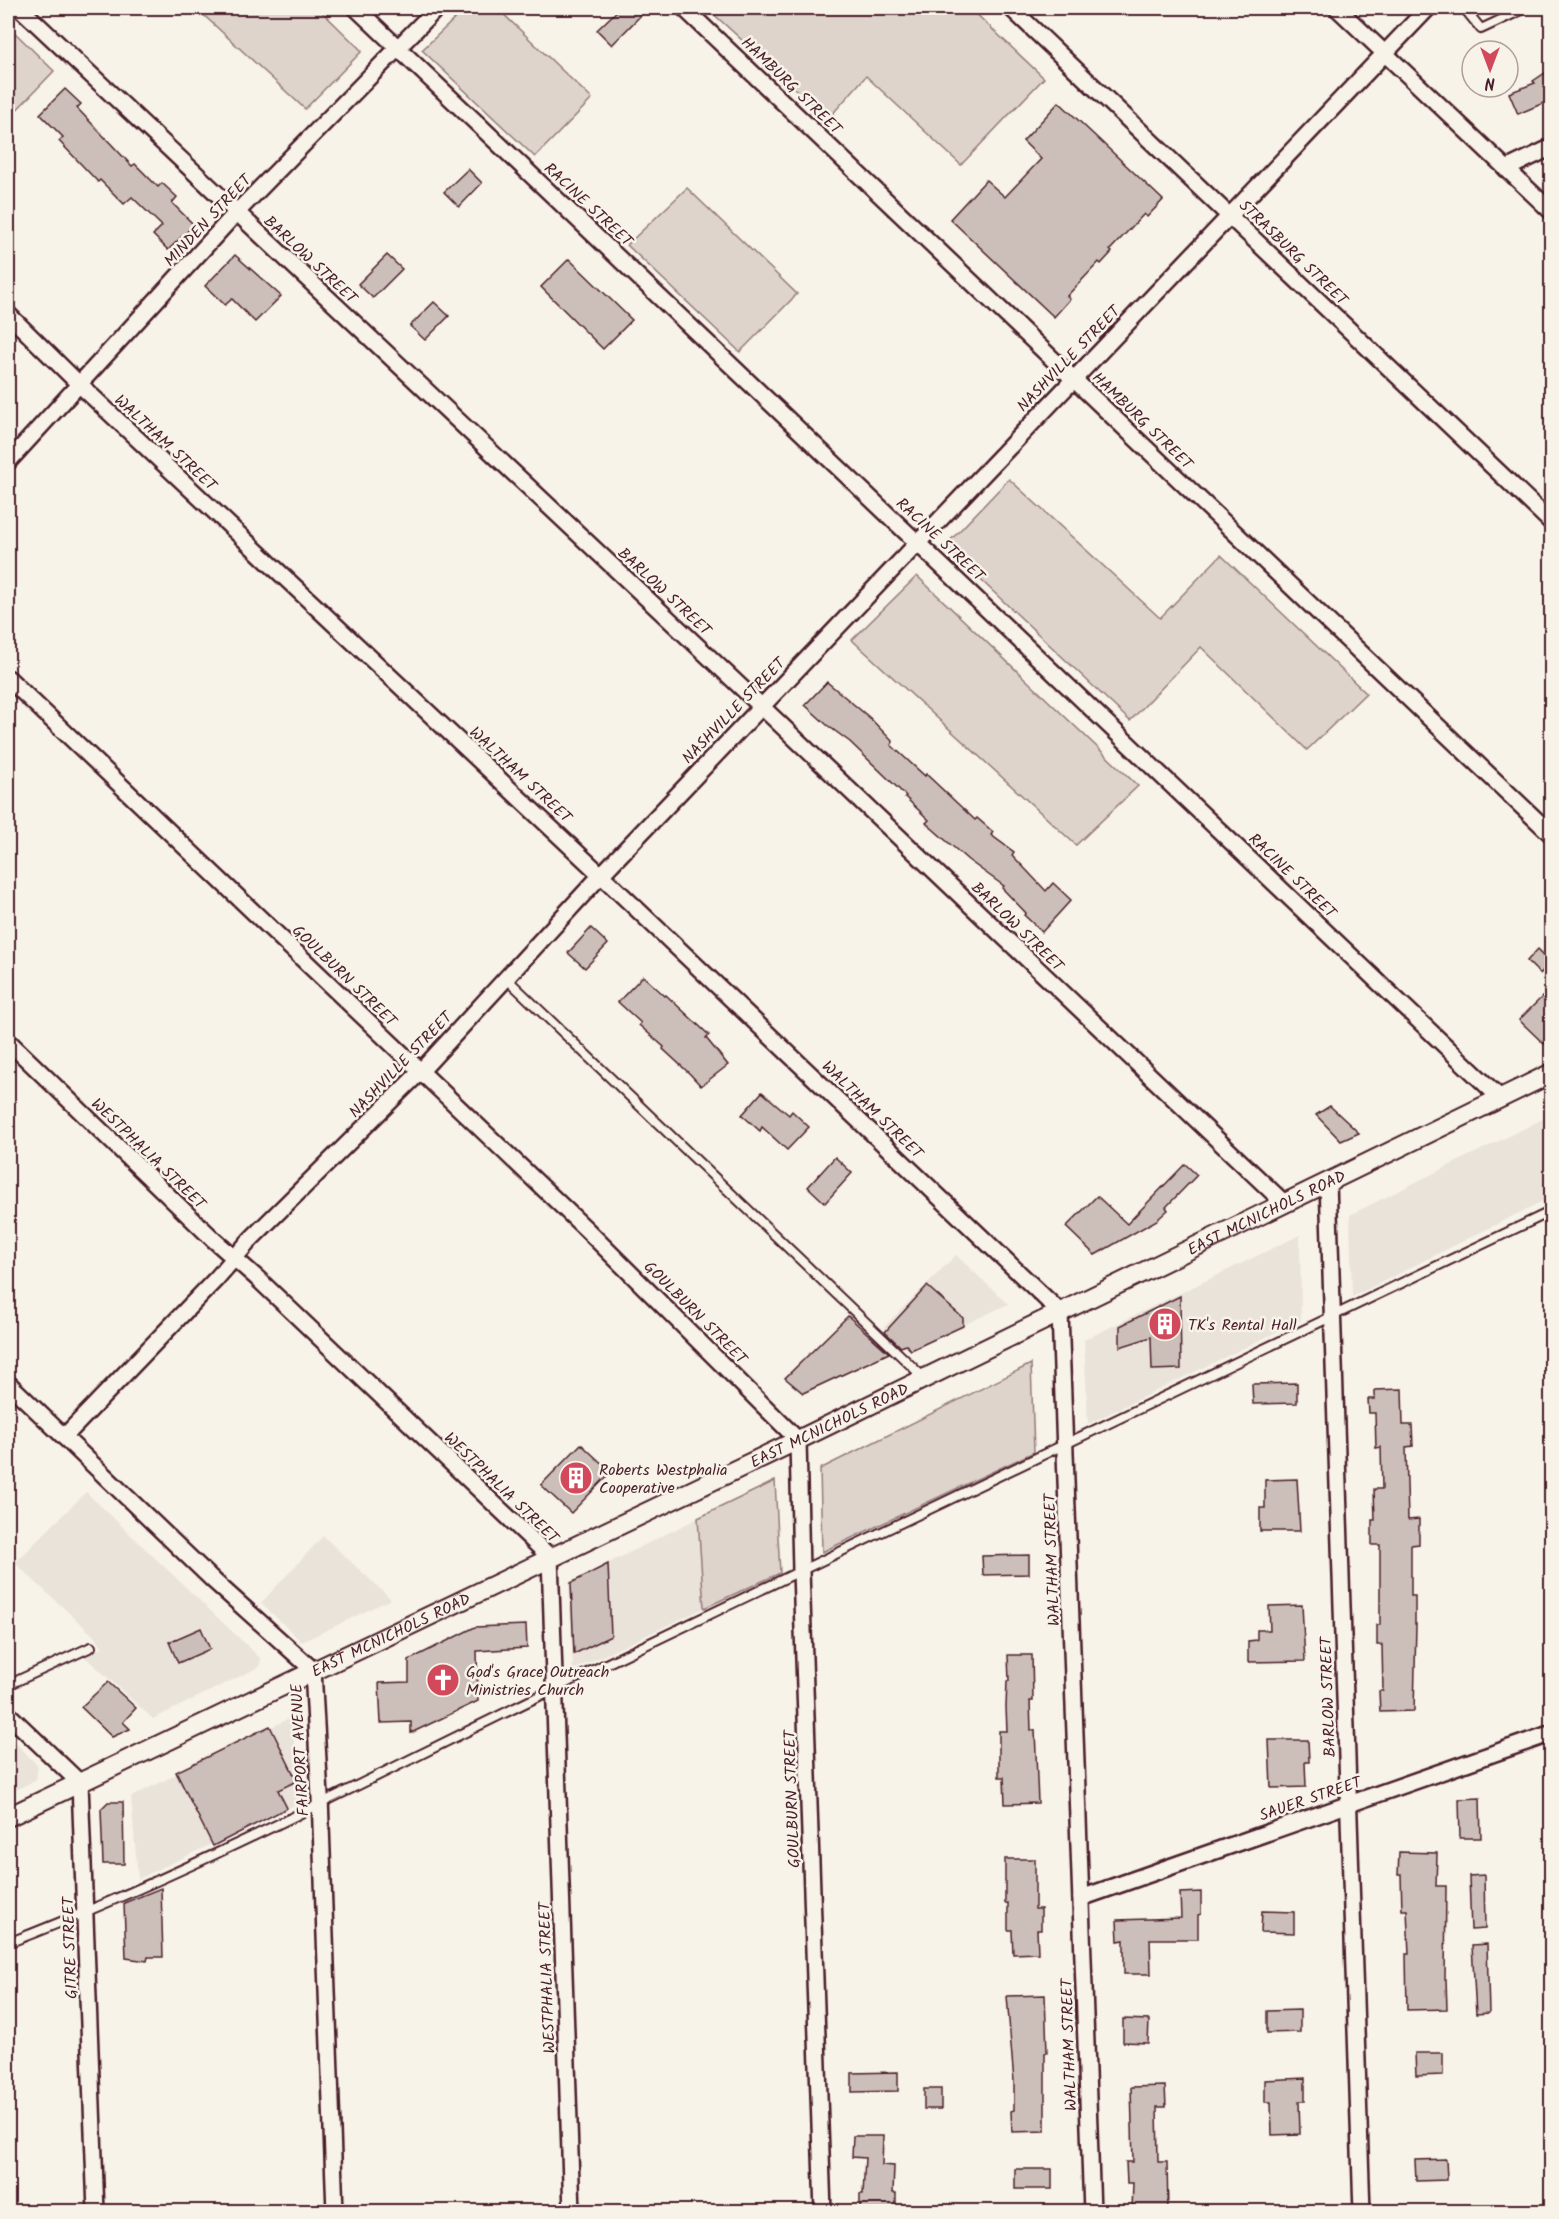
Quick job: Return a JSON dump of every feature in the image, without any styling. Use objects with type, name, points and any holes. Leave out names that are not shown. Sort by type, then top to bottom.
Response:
[{"type":"street","name":"BARLOW STREET","points":[[20,8],[761,706],[1284,1203]]},
{"type":"street","name":"RACINE STREET","points":[[356,8],[1500,1098]]},
{"type":"street","name":"MINDEN STREET","points":[[8,462],[236,213],[437,8]]},
{"type":"street","name":"HAMBURG STREET","points":[[684,8],[1551,835]]},
{"type":"street","name":"STRASBURG STREET","points":[[1011,8],[1551,523]]},
{"type":"street","points":[[1337,8],[1551,212]]},
{"type":"street","name":"NASHVILLE STREET","points":[[64,1437],[234,1258],[420,1072],[601,875],[761,706],[1428,8]]},
{"type":"street","points":[[1506,168],[1551,147]]},
{"type":"street","name":"WALTHAM STREET","points":[[8,314],[79,384],[601,875],[1060,1312],[1092,2211]]},
{"type":"street","name":"GOULBURN STREET","points":[[8,678],[587,1230],[798,1440],[823,2211]]},
{"type":"street","name":"WESTPHALIA STREET","points":[[8,1041],[550,1557],[572,2211]]},
{"type":"street","name":"EAST MCNICHOLS ROAD","points":[[8,1817],[798,1440],[1551,1073]]},
{"type":"street","name":"BARLOW STREET","points":[[1328,1182],[1362,2211]]},
{"type":"street","name":"FAIRPORT AVENUE","points":[[8,1383],[214,1581],[313,1670],[321,1805],[335,2211]]},
{"type":"street","points":[[8,1714],[80,1783]]},
{"type":"street","name":"SAUER STREET","points":[[1081,1899],[1551,1733]]},
{"type":"street","name":"GITRE STREET","points":[[80,1783],[96,2211]]},
{"type":"lane","points":[[1464,8],[1481,29],[1526,8]]},
{"type":"lane","points":[[506,978],[924,1378]]},
{"type":"lane","points":[[8,1943],[86,1912],[321,1805],[555,1688],[1551,1211]]},
{"type":"lane","points":[[8,1685],[91,1647]]},
{"type":"shaded area","points":[[196,8],[318,8],[362,51],[305,109]]},
{"type":"shaded area","points":[[466,8],[497,8],[592,99],[535,157],[422,50]]},
{"type":"shaded area","points":[[707,8],[970,8],[1044,78],[961,165],[866,76],[828,119]]},
{"type":"shaded area","points":[[8,26],[54,71],[8,119]]},
{"type":"shaded area","points":[[687,188],[797,294],[740,352],[627,245]]},
{"type":"shaded area","points":[[1009,479],[1160,618],[1221,555],[1366,693],[1307,750],[1201,647],[1130,721],[945,546]]},
{"type":"shaded area","points":[[917,576],[1138,786],[1076,845],[852,640]]},
{"type":"shaded area","points":[[1551,1115],[1551,1197],[1352,1297],[1350,1215]]},
{"type":"shaded area","points":[[1300,1235],[1301,1320],[1088,1424],[1084,1340]]},
{"type":"shaded area","points":[[956,1255],[1008,1304],[909,1351],[884,1327]]},
{"type":"shaded area","points":[[1031,1364],[1034,1452],[822,1552],[820,1469]]},
{"type":"shaded area","points":[[775,1481],[780,1573],[704,1608],[698,1518]]},
{"type":"shaded area","points":[[86,1492],[261,1659],[259,1667],[153,1719],[84,1656],[103,1647],[15,1563]]},
{"type":"shaded area","points":[[698,1518],[704,1608],[573,1670],[569,1583]]},
{"type":"shaded area","points":[[323,1536],[391,1599],[302,1642],[261,1603]]},
{"type":"shaded area","points":[[292,1717],[299,1803],[138,1879],[131,1797]]},
{"type":"shaded area","points":[[8,1735],[38,1766],[36,1780],[8,1794]]},
{"type":"building","points":[[620,8],[633,8],[641,15],[612,45],[597,30]]},
{"type":"building","points":[[1551,69],[1551,110],[1546,102],[1518,114],[1512,99],[1520,99],[1520,89],[1535,83],[1533,81]]},
{"type":"building","points":[[65,89],[81,104],[77,108],[132,166],[135,164],[158,187],[162,183],[177,197],[172,203],[194,225],[168,250],[153,235],[162,226],[132,197],[124,204],[100,180],[98,182],[59,141],[63,137],[40,114]]},
{"type":"building","points":[[1059,102],[1163,200],[1147,217],[1144,214],[1110,250],[1112,252],[1101,264],[1099,262],[1067,296],[1070,299],[1054,317],[950,219],[986,180],[1005,197],[1041,159],[1023,141]]},
{"type":"building","points":[[468,169],[482,183],[459,207],[444,192]]},
{"type":"building","points":[[235,255],[281,296],[255,322],[232,299],[225,305],[205,286]]},
{"type":"building","points":[[387,255],[402,269],[373,298],[358,284]]},
{"type":"building","points":[[569,259],[632,320],[603,349],[541,287]]},
{"type":"building","points":[[434,302],[449,316],[425,340],[410,326]]},
{"type":"building","points":[[827,682],[870,718],[893,742],[891,745],[925,776],[926,774],[975,820],[977,818],[993,832],[991,835],[1014,852],[1012,855],[1046,891],[1053,883],[1071,900],[1042,932],[1024,915],[1026,913],[1002,888],[1004,886],[968,860],[926,823],[929,820],[906,796],[850,742],[805,705]]},
{"type":"building","points":[[591,928],[608,944],[585,968],[568,953]]},
{"type":"building","points":[[1538,949],[1551,962],[1540,974],[1527,961]]},
{"type":"building","points":[[643,976],[709,1035],[706,1038],[728,1065],[701,1086],[618,1002]]},
{"type":"building","points":[[1544,995],[1551,1003],[1551,1037],[1544,1044],[1519,1020]]},
{"type":"building","points":[[762,1092],[789,1115],[792,1111],[809,1127],[787,1150],[762,1127],[760,1131],[742,1115]]},
{"type":"building","points":[[1330,1106],[1359,1133],[1341,1141],[1316,1115]]},
{"type":"building","points":[[835,1157],[852,1173],[825,1203],[808,1187]]},
{"type":"building","points":[[1185,1164],[1197,1175],[1166,1207],[1168,1210],[1157,1220],[1095,1255],[1066,1227],[1097,1196],[1127,1224]]},
{"type":"building","points":[[927,1286],[963,1318],[963,1326],[911,1350],[906,1345],[901,1347],[885,1332]]},
{"type":"building","name":"TK's Rental Hall","points":[[1180,1296],[1181,1369],[1152,1370],[1151,1337],[1120,1347],[1120,1326]]},
{"type":"building","points":[[848,1316],[889,1353],[803,1393],[785,1378]]},
{"type":"building","points":[[1297,1383],[1297,1403],[1253,1404],[1252,1384]]},
{"type":"building","points":[[1402,1389],[1403,1425],[1412,1425],[1413,1446],[1406,1447],[1408,1520],[1419,1519],[1419,1544],[1411,1545],[1411,1596],[1415,1596],[1416,1624],[1414,1711],[1380,1712],[1379,1691],[1383,1691],[1382,1645],[1377,1645],[1377,1625],[1380,1625],[1380,1545],[1372,1545],[1372,1520],[1375,1520],[1374,1489],[1382,1489],[1381,1447],[1376,1448],[1375,1413],[1369,1413],[1368,1399],[1375,1399],[1375,1390]]},
{"type":"building","name":"Roberts Westphalia Cooperative","points":[[581,1444],[611,1472],[571,1513],[541,1485]]},
{"type":"building","points":[[1297,1479],[1300,1531],[1260,1531],[1260,1508],[1265,1508],[1265,1480]]},
{"type":"building","points":[[1029,1555],[1029,1574],[983,1575],[982,1556]]},
{"type":"building","points":[[608,1564],[611,1636],[574,1654],[571,1583]]},
{"type":"building","points":[[1302,1605],[1305,1661],[1248,1662],[1248,1641],[1257,1640],[1257,1630],[1270,1630],[1269,1606]]},
{"type":"building","name":"God's Grace Outreach Ministries Church","points":[[526,1625],[527,1648],[477,1651],[478,1701],[411,1733],[411,1722],[381,1723],[379,1683],[409,1682],[409,1660],[475,1627]]},
{"type":"building","points":[[201,1628],[210,1649],[178,1663],[169,1642]]},
{"type":"building","points":[[1008,1655],[1032,1655],[1031,1730],[1035,1730],[1038,1803],[1005,1804],[1004,1777],[999,1777],[999,1731],[1007,1731]]},
{"type":"building","points":[[108,1682],[136,1708],[123,1722],[130,1729],[112,1737],[81,1707]]},
{"type":"building","points":[[270,1726],[297,1781],[278,1790],[287,1808],[213,1846],[176,1772]]},
{"type":"building","points":[[1269,1740],[1308,1740],[1309,1762],[1305,1762],[1306,1787],[1271,1788]]},
{"type":"building","points":[[1480,1798],[1481,1838],[1460,1838],[1459,1799]]},
{"type":"building","points":[[108,1802],[123,1802],[124,1864],[103,1864],[101,1809]]},
{"type":"building","points":[[1399,1852],[1437,1853],[1436,1886],[1446,1886],[1447,2009],[1407,2010],[1406,1954],[1409,1954],[1407,1910],[1402,1910],[1401,1875],[1398,1875]]},
{"type":"building","points":[[1005,1859],[1035,1859],[1035,1909],[1041,1909],[1041,1930],[1037,1930],[1038,1953],[1013,1954],[1012,1930],[1008,1930],[1008,1903],[1005,1903]]},
{"type":"building","points":[[1484,1875],[1485,1929],[1471,1930],[1469,1876]]},
{"type":"building","points":[[161,1888],[163,1957],[148,1957],[147,1961],[126,1958],[124,1903]]},
{"type":"building","points":[[1201,1892],[1198,1939],[1150,1939],[1151,1974],[1124,1974],[1124,1940],[1118,1941],[1117,1920],[1181,1918],[1180,1893]]},
{"type":"building","points":[[1262,1911],[1294,1912],[1294,1933],[1261,1932]]},
{"type":"building","points":[[1487,1944],[1489,2013],[1476,2014],[1472,1945]]},
{"type":"building","points":[[1045,1995],[1047,2053],[1045,2053],[1045,2131],[1012,2132],[1011,2111],[1014,2110],[1014,2082],[1007,1996]]},
{"type":"building","points":[[1300,2010],[1300,2032],[1267,2033],[1267,2011]]},
{"type":"building","points":[[1123,2019],[1149,2020],[1148,2043],[1123,2042]]},
{"type":"building","points":[[1415,2053],[1443,2053],[1443,2075],[1416,2076]]},
{"type":"building","points":[[898,2072],[898,2091],[852,2092],[852,2073]]},
{"type":"building","points":[[1305,2078],[1305,2101],[1299,2101],[1300,2134],[1272,2135],[1271,2102],[1265,2102],[1265,2080]]},
{"type":"building","points":[[1165,2086],[1166,2107],[1157,2107],[1158,2162],[1167,2162],[1168,2211],[1132,2211],[1133,2183],[1127,2183],[1126,2162],[1133,2162],[1131,2087]]},
{"type":"building","points":[[924,2089],[941,2089],[941,2109],[924,2109]]},
{"type":"building","points":[[853,2136],[883,2136],[882,2165],[894,2166],[893,2193],[896,2193],[896,2211],[860,2211],[865,2158],[852,2157]]},
{"type":"building","points":[[1446,2159],[1447,2180],[1416,2181],[1415,2160]]},
{"type":"building","points":[[1015,2169],[1052,2169],[1052,2189],[1015,2189]]},
{"type":"place","name":"TK's Rental Hall","points":[[1165,1324]]},
{"type":"place","name":"Roberts Westphalia Cooperative","points":[[576,1478]]},
{"type":"place","name":"God's Grace Outreach Ministries Church","points":[[443,1680]]}]
